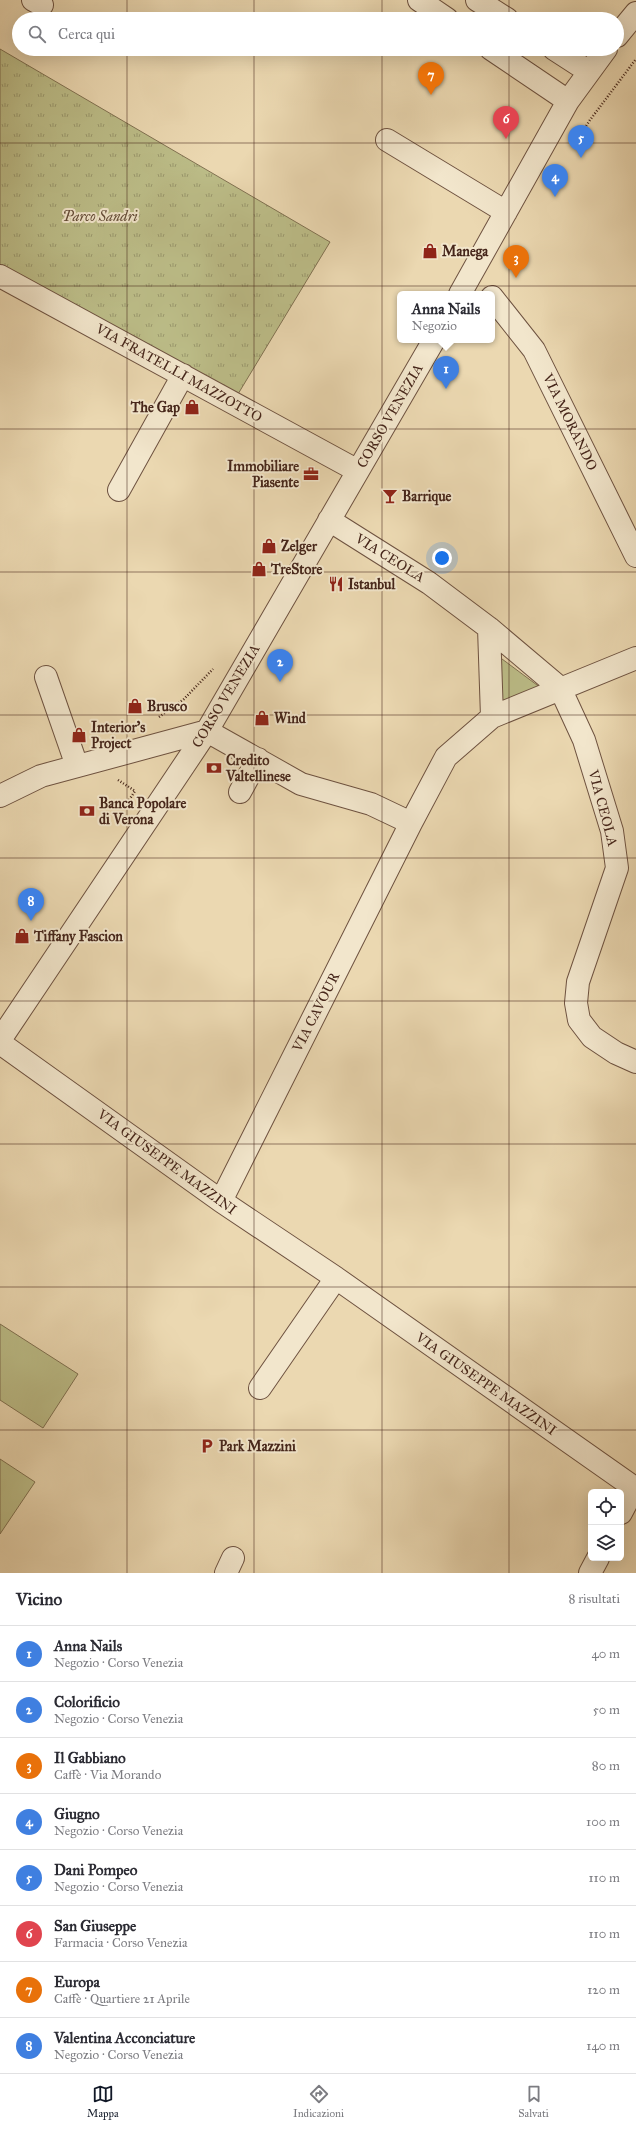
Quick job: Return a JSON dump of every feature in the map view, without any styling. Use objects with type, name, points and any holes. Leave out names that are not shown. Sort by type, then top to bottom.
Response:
[{"type":"street","points":[[419,0],[437,12]]},
{"type":"street","points":[[478,0],[496,12]]},
{"type":"street","points":[[624,28],[636,13]]},
{"type":"street","points":[[501,56],[568,101]]},
{"type":"street","points":[[565,56],[588,71]]},
{"type":"street","points":[[462,291],[568,101],[588,71],[600,56]]},
{"type":"street","points":[[387,140],[506,212]]},
{"type":"street","points":[[473,272],[488,291]]},
{"type":"street","name":"VIA FRATELLI MAZZOTTO","points":[[0,276],[358,471]]},
{"type":"street","name":"VIA MORANDO","points":[[495,301],[534,350],[636,556]]},
{"type":"street","name":"CORSO VENEZIA","points":[[0,1041],[207,731],[432,343]]},
{"type":"street","points":[[119,490],[183,375]]},
{"type":"street","name":"VIA CEOLA","points":[[329,520],[429,583],[489,628],[560,688],[584,740],[612,831],[617,863],[617,868],[578,982],[576,1003],[579,1020],[592,1037],[616,1053],[636,1062]]},
{"type":"street","points":[[489,628],[492,717]]},
{"type":"street","name":"VIA CAVOUR","points":[[222,1201],[410,823],[446,757],[492,717],[636,658]]},
{"type":"street","points":[[46,677],[77,766]]},
{"type":"street","points":[[0,796],[40,776],[207,731],[301,784],[371,804],[410,823]]},
{"type":"street","points":[[240,792],[258,759]]},
{"type":"street","points":[[617,863],[636,872]]},
{"type":"street","name":"VIA GIUSEPPE MAZZINI","points":[[0,1041],[222,1201],[336,1278],[635,1488]]},
{"type":"street","points":[[260,1388],[336,1278]]},
{"type":"street","points":[[624,1508],[635,1488]]},
{"type":"street","points":[[590,1573],[596,1561]]},
{"type":"path","points":[[569,152],[590,120],[636,59]]},
{"type":"path","points":[[156,720],[184,699],[216,665]]},
{"type":"path","points":[[117,780],[135,791],[126,804]]},
{"type":"green space","name":"Parco Sandri","points":[[0,49],[330,242],[235,399],[0,268]]},
{"type":"green space","points":[[498,656],[541,688],[501,703]]},
{"type":"green space","points":[[0,1324],[78,1374],[43,1428],[0,1400]]},
{"type":"green space","points":[[0,1459],[35,1482],[0,1534]]},
{"type":"place","name":"Europa","points":[[431,95]]},
{"type":"place","name":"San Giuseppe","points":[[506,139]]},
{"type":"place","name":"Dani Pompeo","points":[[581,158]]},
{"type":"place","name":"Giugno","points":[[555,197]]},
{"type":"place","name":"Manega","points":[[430,251]]},
{"type":"place","name":"Il Gabbiano","points":[[516,278]]},
{"type":"place","name":"Anna Nails","points":[[446,389]]},
{"type":"place","name":"The Gap","points":[[192,407]]},
{"type":"place","name":"Immobiliare Piasente","points":[[311,474]]},
{"type":"place","name":"Barrique","points":[[390,496]]},
{"type":"place","name":"Zelger","points":[[269,546]]},
{"type":"place","name":"TreStore","points":[[259,569]]},
{"type":"place","name":"Istanbul","points":[[336,584]]},
{"type":"place","name":"Colorificio","points":[[280,682]]},
{"type":"place","name":"Brusco","points":[[135,706]]},
{"type":"place","name":"Wind","points":[[262,718]]},
{"type":"place","name":"Interior's Project","points":[[79,735]]},
{"type":"place","name":"Credito Valtellinese","points":[[214,768]]},
{"type":"place","name":"Banca Popolare di Verona","points":[[87,811]]},
{"type":"place","name":"Valentina Acconciature","points":[[31,921]]},
{"type":"place","name":"Tiffany Fascion","points":[[22,936]]},
{"type":"place","name":"Park Mazzini","points":[[207,1446]]}]
